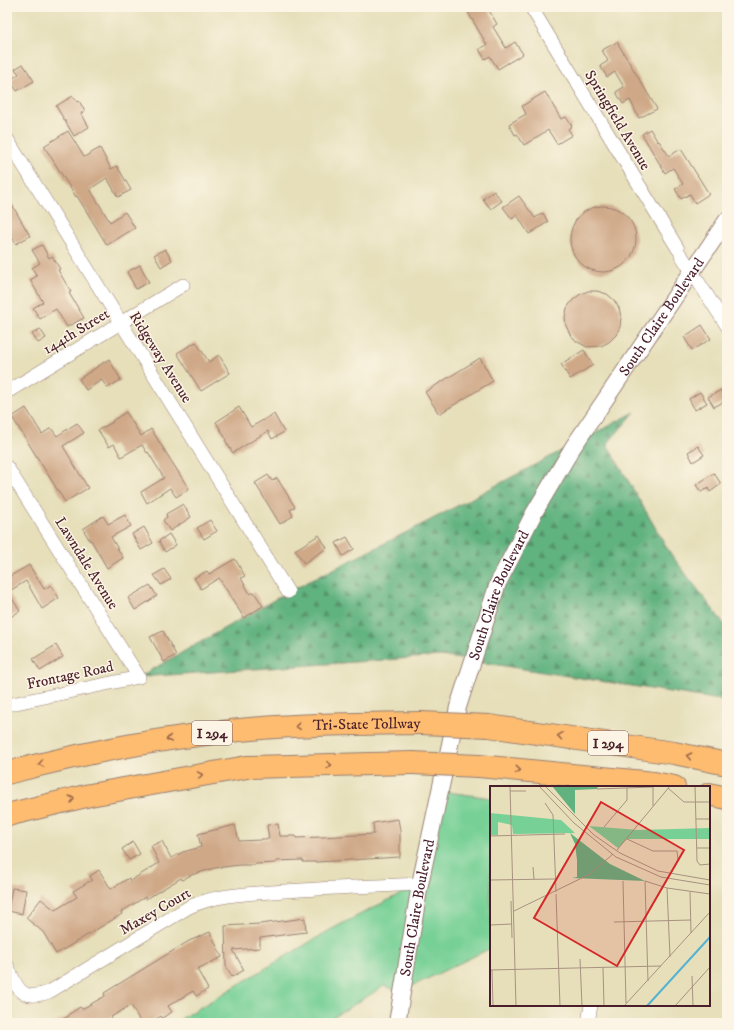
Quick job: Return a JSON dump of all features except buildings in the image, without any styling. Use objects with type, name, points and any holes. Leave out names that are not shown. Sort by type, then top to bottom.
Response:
[{"type":"highway","name":"Tri-State Tollway","points":[[7,773],[46,763],[138,744],[260,728],[338,724],[421,723],[489,726],[674,753],[727,764]]},
{"type":"highway","name":"I 294","points":[[7,815],[90,795],[246,767],[412,763],[479,766],[654,783],[669,786]]},
{"type":"highway","points":[[710,794],[727,798]]},
{"type":"street","name":"Springfield Avenue","points":[[531,7],[692,272],[727,326]]},
{"type":"street","name":"Ridgeway Avenue","points":[[7,139],[288,592]]},
{"type":"street","name":"South Claire Boulevard","points":[[397,1023],[420,884],[458,707],[498,583],[534,513],[573,448],[727,220]]},
{"type":"street","name":"144th Street","points":[[7,392],[183,285]]},
{"type":"street","name":"Lawndale Avenue","points":[[7,467],[139,677]]},
{"type":"street","name":"Frontage Road","points":[[7,705],[139,677]]},
{"type":"street","name":"Maxey Court","points":[[7,965],[18,987],[24,994],[39,996],[49,992],[189,907],[202,901],[229,895],[329,888],[420,884]]},
{"type":"street","points":[[588,1023],[591,1006]]},
{"type":"green space","points":[[635,412],[607,444],[670,553],[727,628],[727,701],[441,656],[139,677],[288,592],[423,524]]},
{"type":"green space","points":[[440,791],[490,798],[490,948],[402,991],[384,986],[324,1023],[174,1023],[330,930],[420,884]]}]
